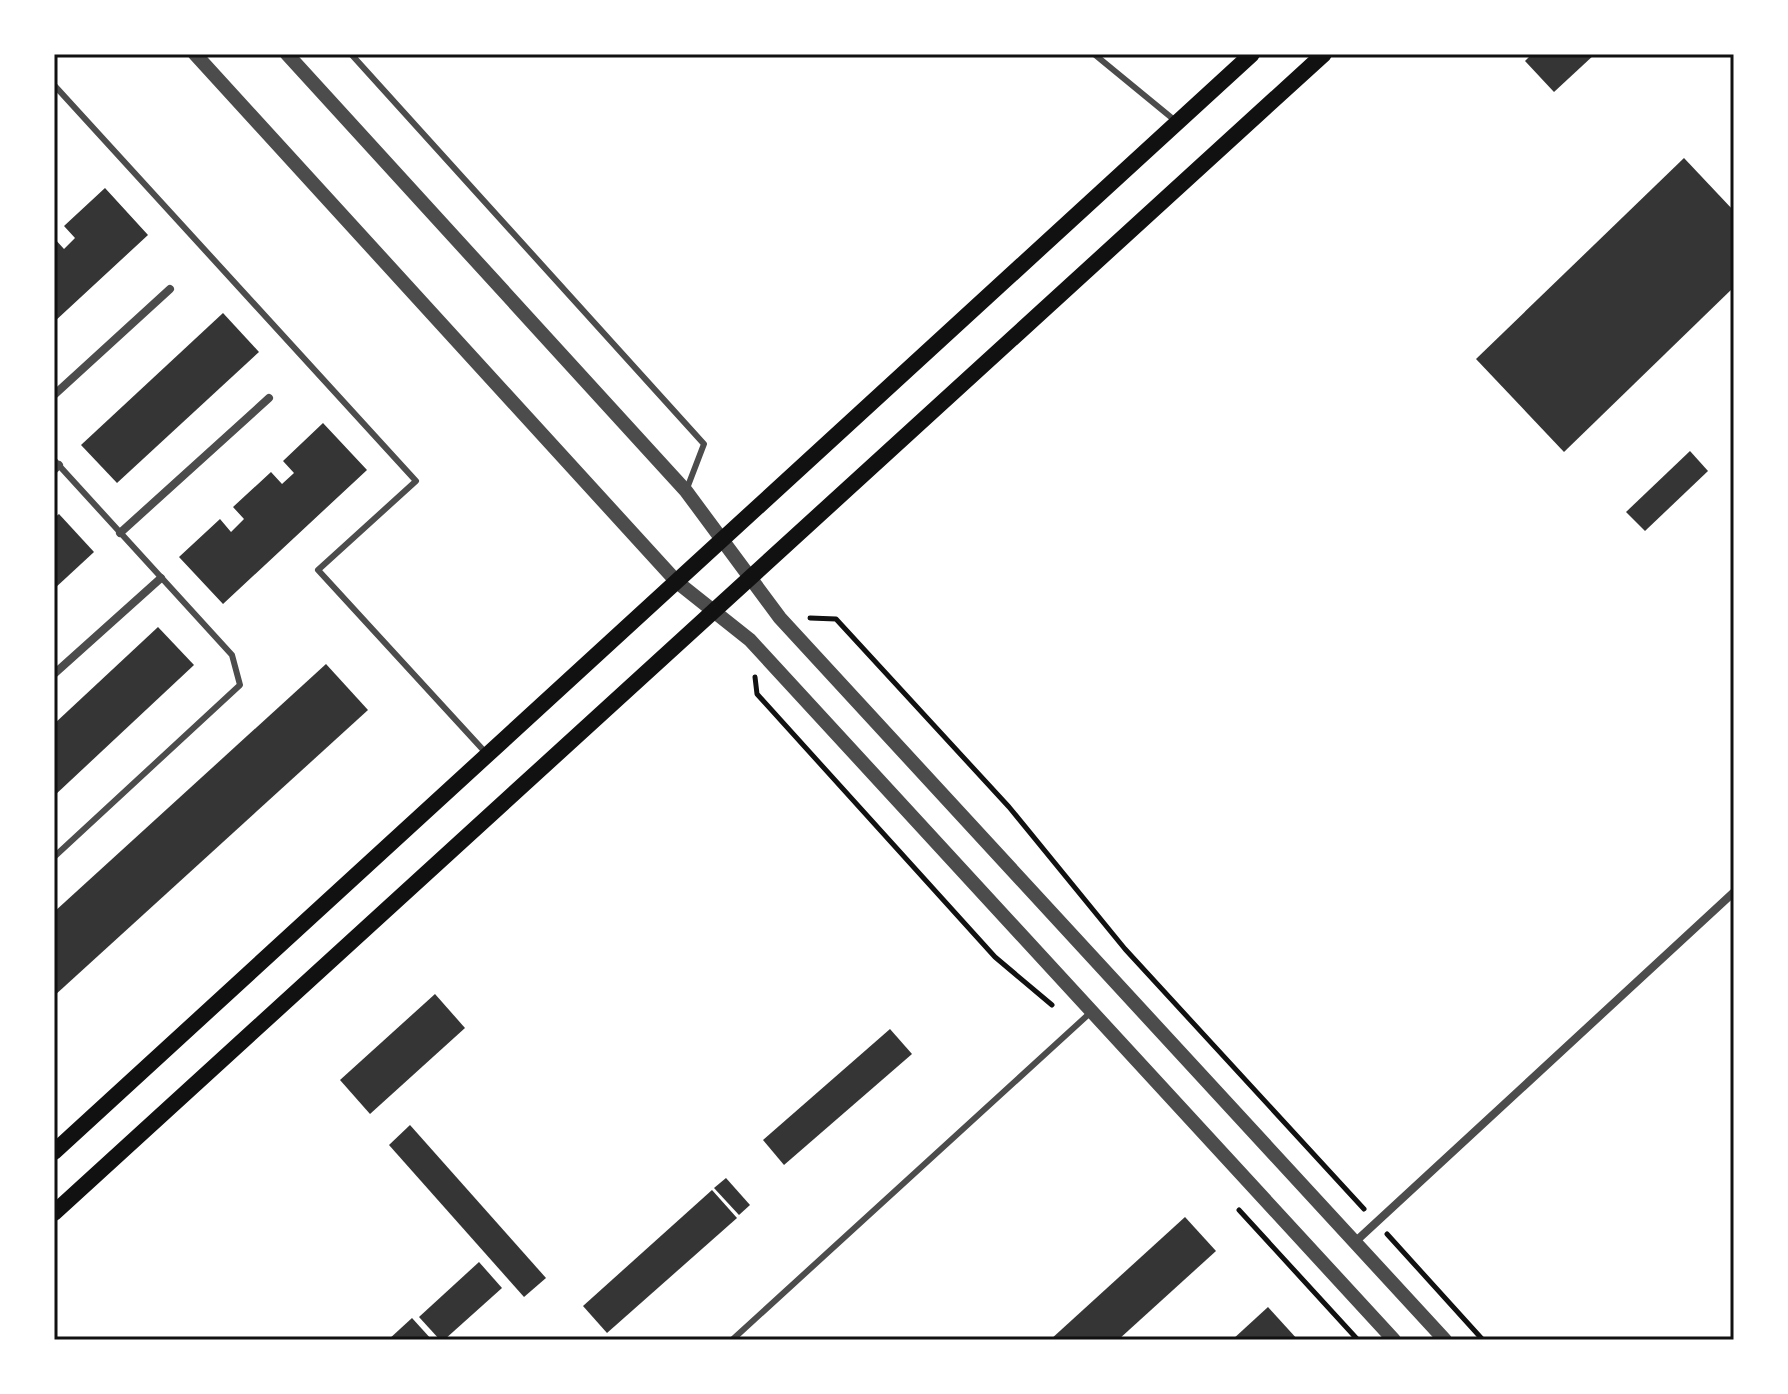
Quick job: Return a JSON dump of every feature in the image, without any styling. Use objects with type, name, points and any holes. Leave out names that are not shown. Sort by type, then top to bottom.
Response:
[{"type":"main road","points":[[54,1152],[1252,54]]},
{"type":"main road","points":[[54,1213],[1324,54]]},
{"type":"street","points":[[195,54],[677,582],[750,640],[1394,1340]]},
{"type":"street","points":[[287,54],[686,491],[780,618],[1445,1340]]},
{"type":"street","points":[[54,395],[170,289]]},
{"type":"street","points":[[120,533],[269,398]]},
{"type":"street","points":[[54,674],[161,578]]},
{"type":"street","points":[[1355,1242],[1734,892]]},
{"type":"lane","points":[[351,54],[704,444],[686,491]]},
{"type":"lane","points":[[1094,54],[1178,123]]},
{"type":"lane","points":[[54,85],[416,481],[318,570],[488,755]]},
{"type":"lane","points":[[54,857],[240,685],[232,655],[56,465]]},
{"type":"lane","points":[[732,1340],[1093,1010]]},
{"type":"path","points":[[780,618],[836,619],[1009,807],[1125,949],[1483,1340]]},
{"type":"path","points":[[750,640],[757,694],[995,957],[1074,1028]]},
{"type":"path","points":[[1232,1201],[1358,1340]]},
{"type":"building","points":[[1532,54],[1595,54],[1554,92],[1525,61]]},
{"type":"building","points":[[1684,158],[1734,211],[1734,287],[1564,452],[1476,359]]},
{"type":"building","points":[[105,188],[148,235],[54,322],[54,238],[64,249],[75,238],[64,226]]},
{"type":"building","points":[[223,313],[259,352],[117,483],[81,445]]},
{"type":"building","points":[[323,423],[367,470],[223,604],[179,557],[220,519],[231,532],[244,519],[233,507],[271,472],[282,484],[294,473],[283,461]]},
{"type":"building","points":[[1690,451],[1708,471],[1645,531],[1626,512]]},
{"type":"building","points":[[59,514],[94,552],[54,589],[54,518]]},
{"type":"building","points":[[158,627],[194,665],[54,796],[54,724]]},
{"type":"building","points":[[326,664],[368,710],[54,996],[54,912]]},
{"type":"building","points":[[435,994],[465,1028],[370,1114],[340,1080]]},
{"type":"building","points":[[890,1029],[912,1054],[784,1165],[763,1140]]},
{"type":"building","points":[[410,1125],[546,1278],[524,1297],[389,1145]]},
{"type":"building","points":[[726,1178],[750,1205],[739,1215],[714,1188]]},
{"type":"building","points":[[712,1190],[737,1218],[607,1333],[583,1306]]},
{"type":"building","points":[[1185,1217],[1216,1251],[1118,1340],[1050,1340]]},
{"type":"building","points":[[479,1262],[502,1288],[444,1340],[440,1340],[419,1317]]},
{"type":"building","points":[[1268,1307],[1298,1340],[1232,1340]]},
{"type":"building","points":[[412,1318],[432,1340],[388,1340]]}]
